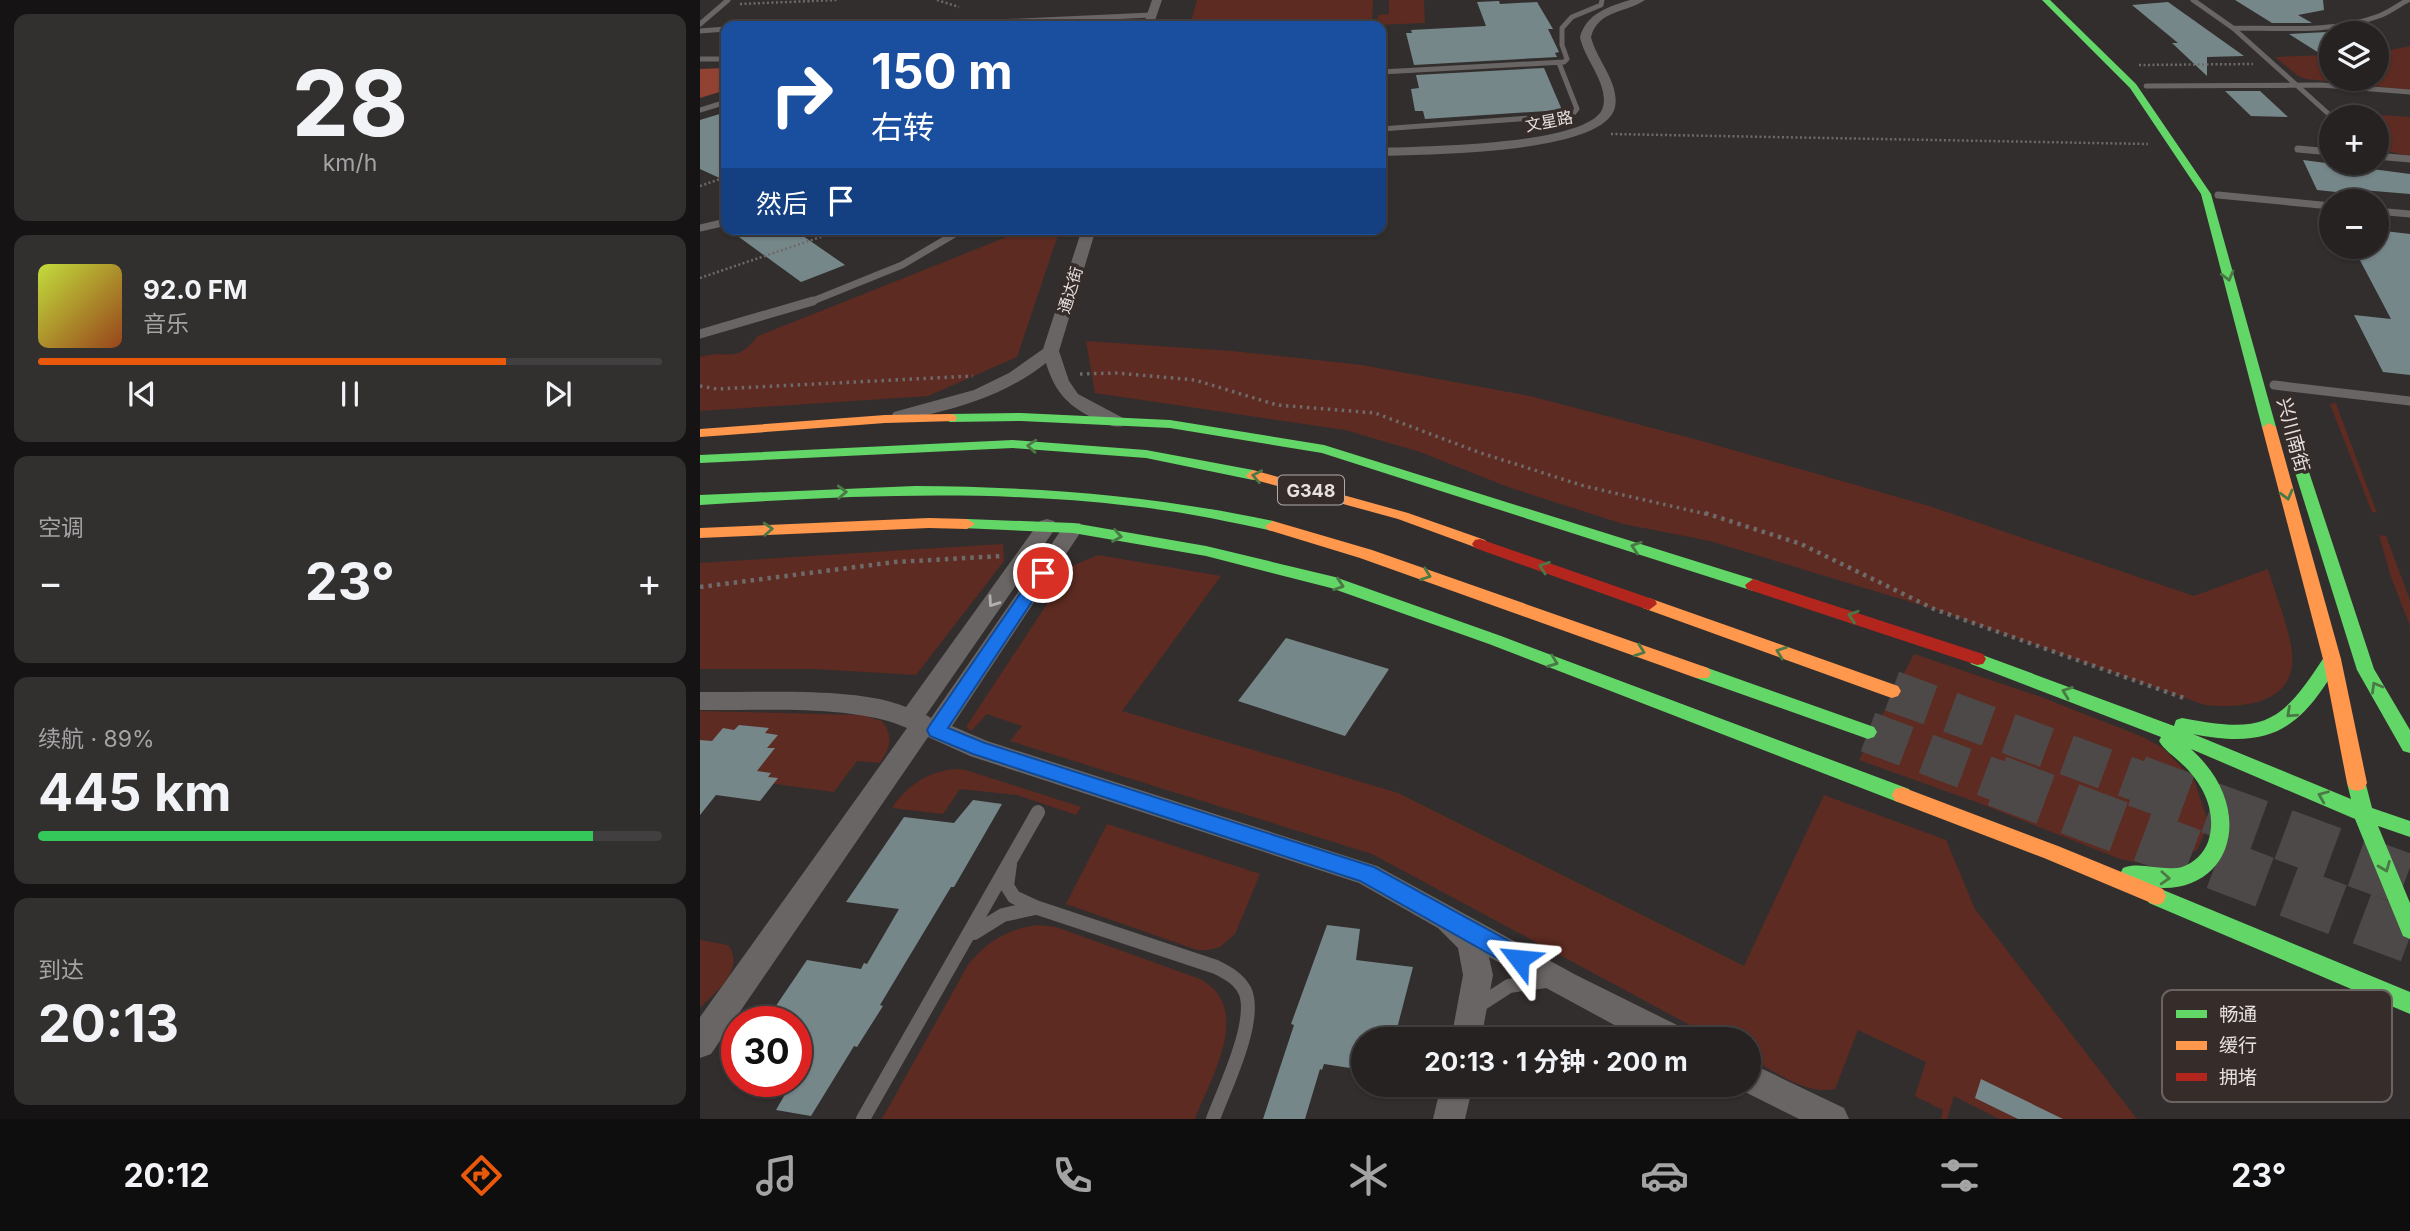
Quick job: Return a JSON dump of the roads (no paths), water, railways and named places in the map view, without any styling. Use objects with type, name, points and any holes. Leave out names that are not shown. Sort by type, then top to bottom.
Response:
[{"type":"main road","name":"兴川南街","points":[[2046,0],[2124,75],[2175,145],[2206,194],[2332,659],[2363,813],[2410,929]]},
{"type":"main road","name":"兴川南街","points":[[2055,0],[2146,86],[2218,195],[2276,391]]},
{"type":"main road","points":[[700,433],[885,419],[1021,417],[1170,425],[1324,449],[1910,635],[2112,709],[2363,813],[2410,829]]},
{"type":"main road","name":"G348","points":[[700,459],[829,450],[1013,444],[1146,454],[1172,459],[1273,479],[1403,516],[1892,691]]},
{"type":"main road","name":"兴川南街","points":[[2295,450],[2366,670],[2410,746]]},
{"type":"main road","name":"G348","points":[[700,500],[950,489],[1098,496],[1239,518],[1358,551],[1868,732]]},
{"type":"main road","points":[[700,533],[929,523],[1073,528],[1206,551],[1335,583],[1495,640],[2051,852],[2379,990]]},
{"type":"main road","points":[[903,541],[1047,526]]},
{"type":"main road","points":[[2112,709],[2201,729],[2247,734],[2288,719],[2313,690],[2332,659]]},
{"type":"main road","points":[[2051,852],[2134,876],[2175,879],[2203,869],[2220,852],[2224,827],[2219,797],[2203,772],[2174,745],[2112,709]]},
{"type":"main road","points":[[2392,995],[2410,1003]]},
{"type":"street","points":[[1150,21],[1157,0]]},
{"type":"street","name":"文星路","points":[[1386,152],[1527,142],[1579,133],[1601,121],[1610,108],[1606,85],[1584,40],[1587,27],[1602,15],[1640,0]]},
{"type":"street","name":"通达街","points":[[1051,351],[1087,235]]},
{"type":"street","points":[[885,419],[987,393],[1023,375],[1051,351],[1063,391],[1081,406],[1117,422]]},
{"type":"street","points":[[924,724],[1047,526]]},
{"type":"street","points":[[700,1043],[924,724],[1073,528]]},
{"type":"street","points":[[700,701],[872,706],[924,724],[979,749],[1367,874],[1566,985],[1648,1027]]},
{"type":"street","points":[[1448,919],[1464,933],[1476,957],[1478,975],[1468,1027]]},
{"type":"street","points":[[1761,1083],[1833,1119]]},
{"type":"street","points":[[1450,1119],[1455,1097]]},
{"type":"lane","points":[[700,24],[727,0]]},
{"type":"lane","points":[[1386,72],[1559,63],[1567,59],[1559,40],[1563,24],[1573,16],[1601,5],[1602,0]]},
{"type":"lane","points":[[2193,0],[2233,28],[2319,105]]},
{"type":"lane","points":[[2233,28],[2306,28],[2355,22],[2381,16],[2408,0]]},
{"type":"lane","points":[[1020,21],[1086,18],[1150,21]]},
{"type":"lane","points":[[700,31],[721,29]]},
{"type":"lane","points":[[700,59],[721,59]]},
{"type":"lane","points":[[1386,129],[1572,115],[1577,109],[1559,63]]},
{"type":"lane","points":[[2146,86],[2341,86],[2410,92]]},
{"type":"lane","points":[[700,110],[721,104]]},
{"type":"lane","points":[[2298,149],[2319,151]]},
{"type":"lane","points":[[2389,157],[2410,159]]},
{"type":"lane","points":[[2218,195],[2319,205]]},
{"type":"lane","points":[[2389,212],[2410,214]]},
{"type":"lane","points":[[700,228],[721,223]]},
{"type":"lane","points":[[700,334],[812,301],[859,283],[941,244],[954,235]]},
{"type":"lane","points":[[2276,391],[2410,401]]},
{"type":"lane","points":[[864,1118],[1038,812]]},
{"type":"lane","points":[[1010,864],[1007,880],[1009,892],[1014,897],[1038,908],[1216,967],[1237,978],[1247,995],[1249,1017],[1213,1119]]},
{"type":"lane","points":[[964,944],[982,927],[1000,916],[1019,909],[1038,908]]},
{"type":"lane","points":[[1469,1027],[1487,999],[1509,986],[1538,981],[1566,985]]},
{"type":"tunnel","points":[[1892,691],[2141,782]]},
{"type":"tunnel","points":[[1868,732],[2001,782]]},
{"type":"tunnel","points":[[1997,781],[2410,937]]},
{"type":"tunnel","points":[[2137,781],[2410,881]]}]
